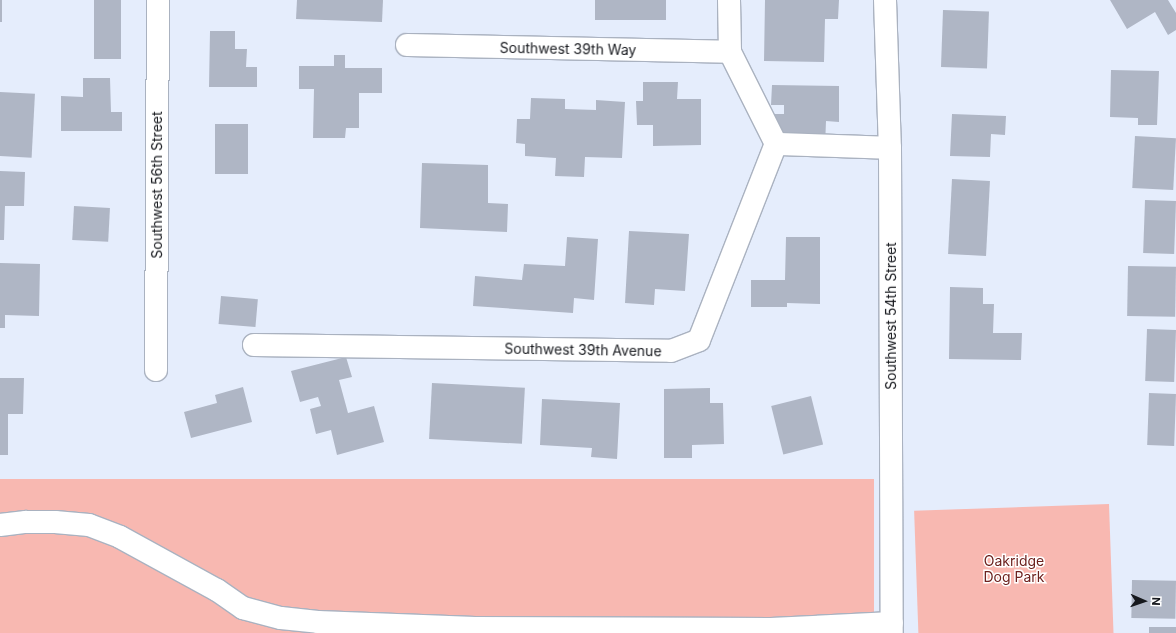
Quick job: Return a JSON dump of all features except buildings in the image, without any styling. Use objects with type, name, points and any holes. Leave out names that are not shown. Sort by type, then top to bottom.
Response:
[{"type":"street","name":"Southwest 56th Street","points":[[156,370],[158,0]]},
{"type":"street","points":[[729,0],[730,52],[776,144],[890,148]]},
{"type":"street","name":"Southwest 54th Street","points":[[885,0],[890,148],[892,628]]},
{"type":"street","name":"Southwest 39th Way","points":[[407,45],[730,52]]},
{"type":"street","name":"Southwest 39th Avenue","points":[[254,345],[671,351],[699,340],[776,144]]},
{"type":"street","points":[[0,526],[26,522],[55,522],[89,525],[120,537],[216,590],[243,608],[282,618],[318,622],[475,628],[892,628]]},
{"type":"green space","points":[[0,479],[874,479],[874,633],[0,633]]},
{"type":"green space","name":"Oakridge Dog Park","points":[[1109,504],[1114,633],[918,633],[914,511]]}]
